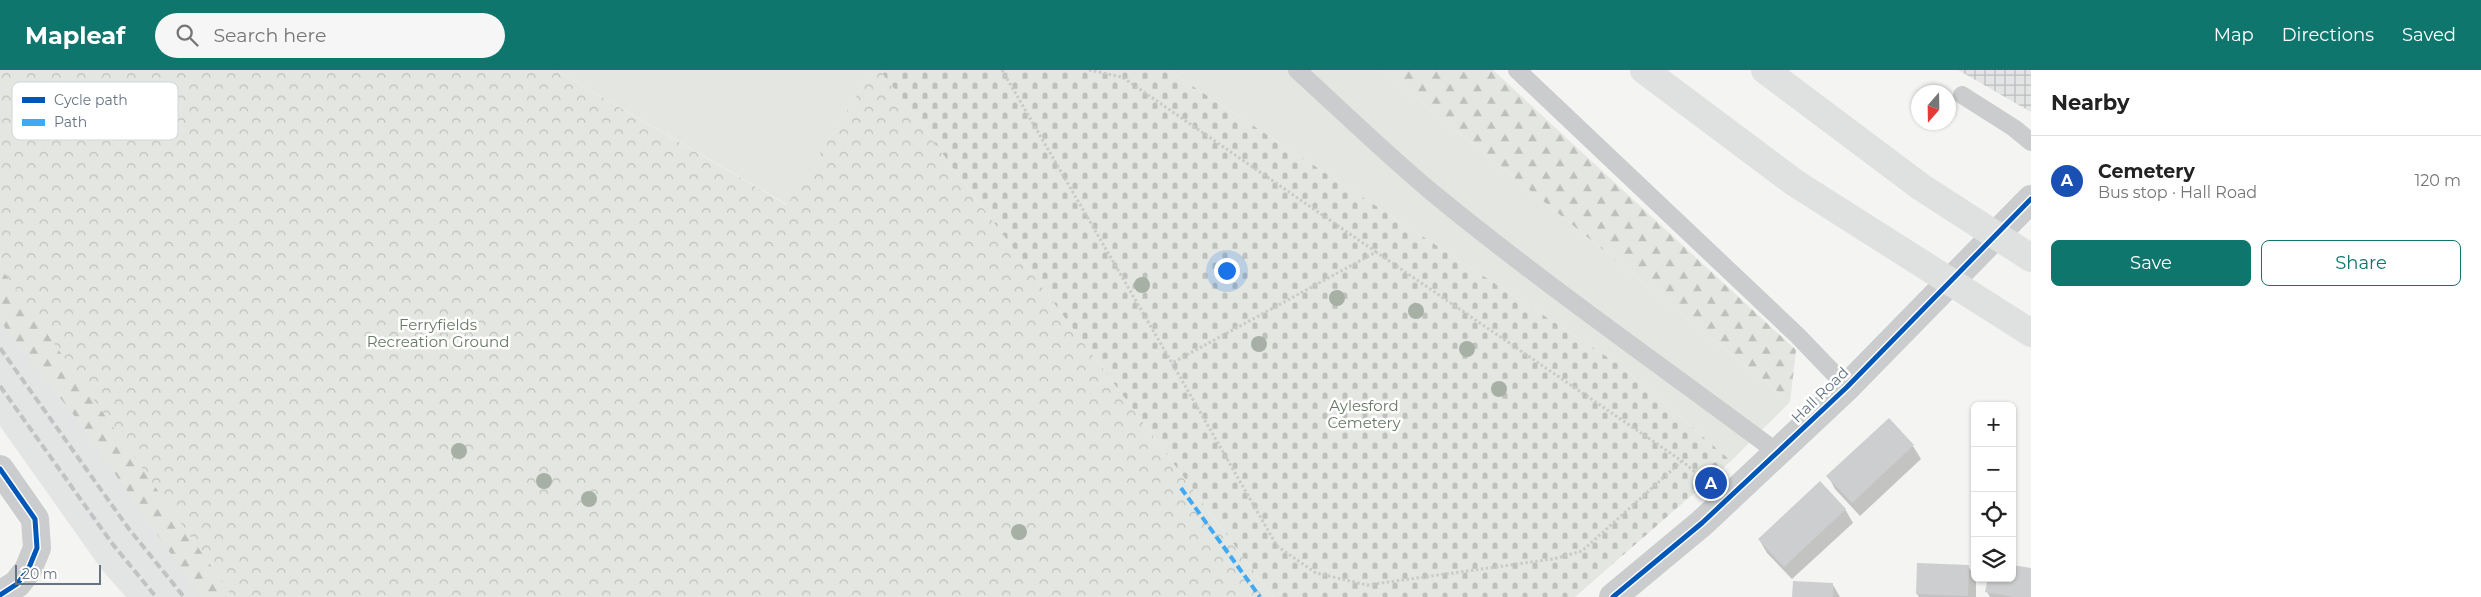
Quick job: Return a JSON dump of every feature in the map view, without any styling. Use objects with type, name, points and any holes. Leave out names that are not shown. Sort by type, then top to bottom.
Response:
[{"type":"highway","points":[[1644,70],[1794,183],[2025,329]]},
{"type":"highway","points":[[1765,70],[1921,187],[2031,258]]},
{"type":"street","name":"Hall Road","points":[[1614,597],[1702,522],[1778,453],[1847,387],[2031,199]]},
{"type":"street","points":[[0,469],[35,519],[37,548],[28,570],[17,584],[0,595]]},
{"type":"lane","points":[[1296,70],[1434,193],[1580,307],[1633,344],[1778,453]]},
{"type":"lane","points":[[1517,70],[1798,336],[1847,387]]},
{"type":"lane","points":[[1962,95],[2014,128],[2031,142]]},
{"type":"path","points":[[1002,70],[1277,546],[1316,573],[1367,585],[1553,559],[1582,550],[1682,461],[1122,77],[1089,70]]},
{"type":"path","points":[[1172,363],[1376,252]]},
{"type":"shaded area","points":[[1958,70],[2031,70],[2031,112]]},
{"type":"shaded area","points":[[0,303],[214,597],[126,597],[102,570],[0,426]]},
{"type":"green space","name":"Ferryfields Recreation Ground","points":[[0,70],[555,70],[787,205],[873,70],[880,70],[1273,597],[233,597],[0,267]]},
{"type":"green space","points":[[555,70],[873,70],[788,205]]},
{"type":"green space","name":"Aylesford Cemetery","points":[[880,70],[1168,70],[1621,366],[1731,461],[1575,597],[1273,597]]},
{"type":"green space","points":[[1168,70],[1382,70],[1790,402],[1731,461],[1621,366]]},
{"type":"green space","points":[[1382,70],[1493,70],[1796,350],[1790,402]]},
{"type":"green space","points":[[0,177],[285,597],[201,597],[76,418],[0,321]]},
{"type":"building","points":[[1889,418],[1914,445],[1852,503],[1826,476]]},
{"type":"building","points":[[1820,481],[1846,509],[1784,567],[1758,539]]},
{"type":"building","points":[[1917,563],[1969,565],[1968,596],[1916,594]]},
{"type":"building","points":[[2016,566],[2031,568],[2031,597],[2014,597],[1985,592],[1987,582],[2016,582]]},
{"type":"building","points":[[1793,581],[1833,583],[1833,597],[1792,597]]},
{"type":"railway","points":[[0,348],[129,529],[184,597]]},
{"type":"railway","points":[[0,386],[111,542],[156,597]]},
{"type":"marked path","points":[[1181,488],[1260,597]]},
{"type":"cycle path","points":[[1613,597],[1702,523],[1847,387],[2031,199]]},
{"type":"cycle path","points":[[0,469],[35,519],[37,548],[28,570],[17,584],[0,595]]},
{"type":"place","name":"Cemetery","points":[[1711,483]]}]
